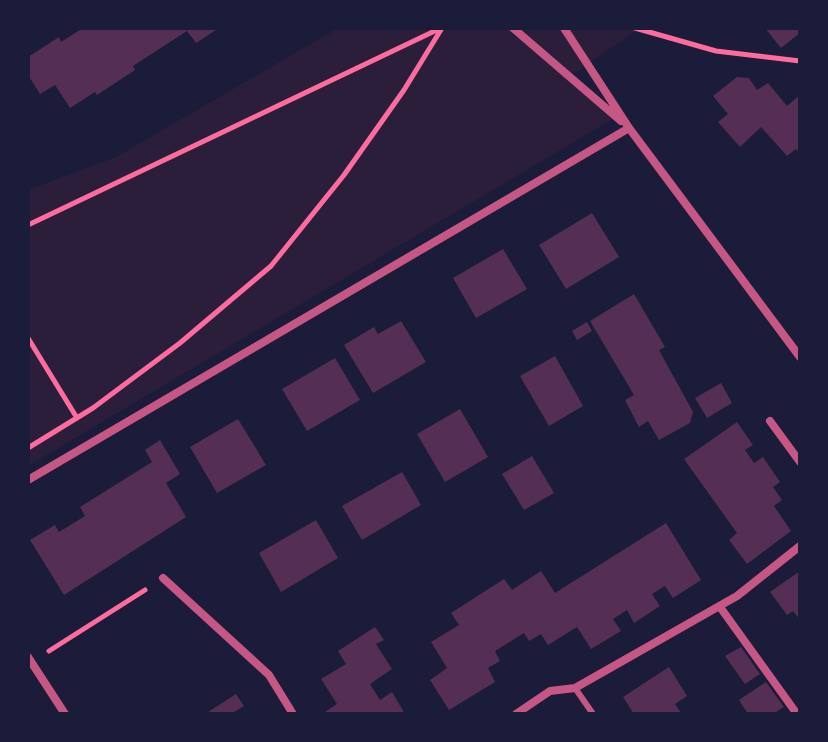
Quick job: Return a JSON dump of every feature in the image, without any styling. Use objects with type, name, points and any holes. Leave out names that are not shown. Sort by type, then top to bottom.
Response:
[{"type":"street","points":[[513,28],[629,128]]},
{"type":"street","points":[[564,28],[629,128],[800,357]]},
{"type":"street","points":[[28,480],[629,128]]},
{"type":"street","points":[[770,421],[800,462]]},
{"type":"street","points":[[516,714],[550,691],[575,688],[720,607],[800,546]]},
{"type":"street","points":[[163,578],[269,675],[293,714]]},
{"type":"street","points":[[720,607],[797,714]]},
{"type":"street","points":[[30,660],[65,714]]},
{"type":"lane","points":[[575,688],[593,714]]},
{"type":"path","points":[[28,225],[442,28]]},
{"type":"path","points":[[28,448],[77,418],[180,343],[271,266],[344,175],[404,90],[442,28]]},
{"type":"path","points":[[635,28],[716,51],[800,61]]},
{"type":"path","points":[[29,340],[77,418]]},
{"type":"path","points":[[30,660],[163,578]]},
{"type":"shaded area","points":[[338,28],[640,28],[569,77],[616,117],[28,466],[28,190],[116,157]]},
{"type":"building","points":[[83,28],[219,28],[196,43],[187,31],[133,66],[135,70],[97,95],[95,92],[70,108],[55,85],[40,94],[28,75],[28,57],[59,37],[61,42]]},
{"type":"building","points":[[765,28],[800,28],[800,33],[781,48]]},
{"type":"building","points":[[737,77],[749,78],[757,90],[768,83],[787,106],[800,95],[800,154],[796,149],[787,156],[761,127],[740,147],[718,122],[728,114],[713,96]]},
{"type":"building","points":[[592,213],[619,257],[566,289],[539,245]]},
{"type":"building","points":[[503,249],[527,289],[476,318],[453,278]]},
{"type":"building","points":[[634,294],[665,347],[659,350],[693,412],[690,423],[659,440],[648,421],[639,427],[625,400],[634,395],[590,321]]},
{"type":"building","points":[[401,321],[426,362],[373,393],[344,345],[374,327],[378,334]]},
{"type":"building","points":[[587,322],[592,331],[577,340],[572,331]]},
{"type":"building","points":[[555,356],[583,406],[549,426],[520,376]]},
{"type":"building","points":[[335,358],[360,400],[307,431],[282,389]]},
{"type":"building","points":[[721,383],[732,403],[707,418],[695,398]]},
{"type":"building","points":[[460,409],[488,457],[445,482],[417,434]]},
{"type":"building","points":[[238,419],[266,465],[217,493],[190,447]]},
{"type":"building","points":[[737,422],[753,445],[745,450],[754,463],[763,457],[780,482],[773,487],[782,500],[774,506],[791,531],[747,564],[729,540],[737,533],[684,459]]},
{"type":"building","points":[[160,440],[180,474],[166,483],[186,517],[64,595],[30,540],[55,525],[59,532],[85,516],[80,507],[152,462],[145,450]]},
{"type":"building","points":[[532,456],[554,493],[524,510],[502,474]]},
{"type":"building","points":[[402,472],[421,505],[362,540],[342,506]]},
{"type":"building","points":[[316,520],[338,558],[281,592],[259,553]]},
{"type":"building","points":[[666,523],[701,580],[673,598],[665,586],[652,594],[660,606],[634,623],[627,610],[613,619],[621,631],[591,649],[577,627],[548,645],[541,634],[529,641],[524,633],[495,651],[500,661],[488,668],[495,682],[449,710],[430,680],[447,668],[431,642],[459,625],[451,613],[504,579],[512,590],[541,571],[555,593]]},
{"type":"building","points":[[800,571],[800,620],[793,611],[787,615],[770,592]]},
{"type":"building","points":[[375,627],[384,640],[376,644],[392,669],[370,684],[380,700],[392,692],[405,714],[322,714],[337,704],[321,679],[346,664],[338,651]]},
{"type":"building","points":[[741,647],[760,674],[745,684],[725,656]]},
{"type":"building","points":[[669,667],[687,696],[675,704],[682,714],[634,714],[623,697]]},
{"type":"building","points":[[766,682],[784,707],[773,714],[748,714],[739,700]]},
{"type":"building","points":[[236,694],[244,706],[235,714],[205,714]]}]
